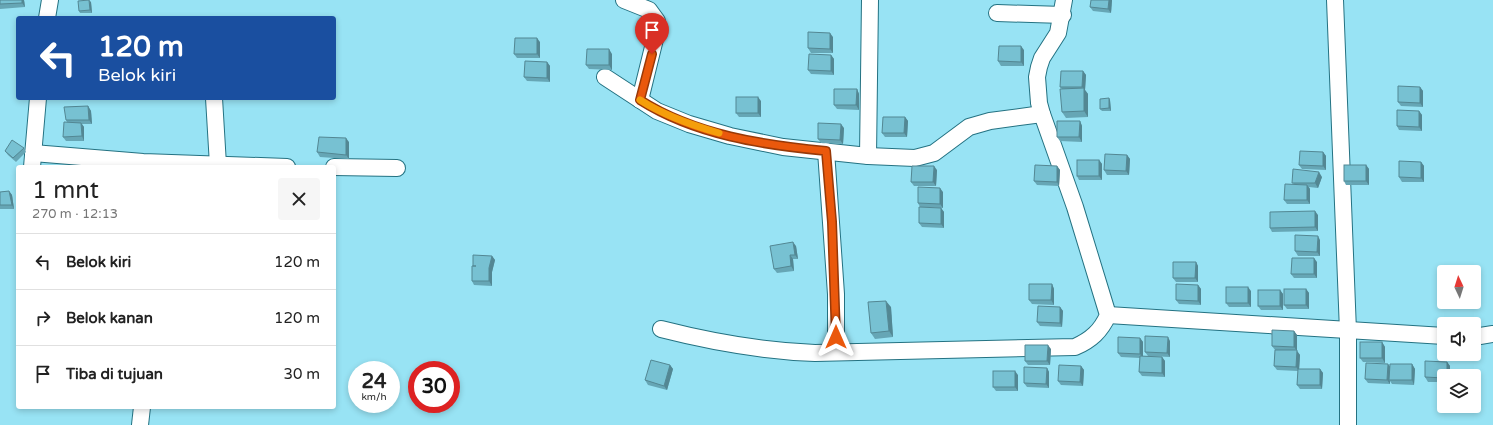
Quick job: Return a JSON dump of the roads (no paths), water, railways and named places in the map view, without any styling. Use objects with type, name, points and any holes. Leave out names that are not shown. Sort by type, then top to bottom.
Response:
[{"type":"street","points":[[47,16],[50,0]]},
{"type":"street","points":[[624,0],[650,10],[657,21],[655,39],[640,100]]},
{"type":"street","points":[[868,156],[870,0]]},
{"type":"street","points":[[1335,0],[1348,331],[1348,425]]},
{"type":"street","points":[[661,329],[699,338],[786,352],[1075,348],[1090,340],[1101,328],[1108,315],[1075,207],[1042,114],[1037,90],[1039,67],[1042,58],[1058,33],[1064,7],[997,13]]},
{"type":"street","points":[[605,77],[657,111],[689,124],[730,136],[783,147],[868,156],[915,158],[934,153],[969,128],[990,122],[1042,114]]},
{"type":"street","points":[[38,100],[33,160],[218,165],[214,100]]},
{"type":"street","points":[[826,151],[836,294],[836,352]]},
{"type":"street","points":[[336,167],[397,168]]},
{"type":"street","points":[[1108,315],[1437,336]]},
{"type":"street","points":[[1481,336],[1493,334]]},
{"type":"street","points":[[140,425],[142,409]]}]
